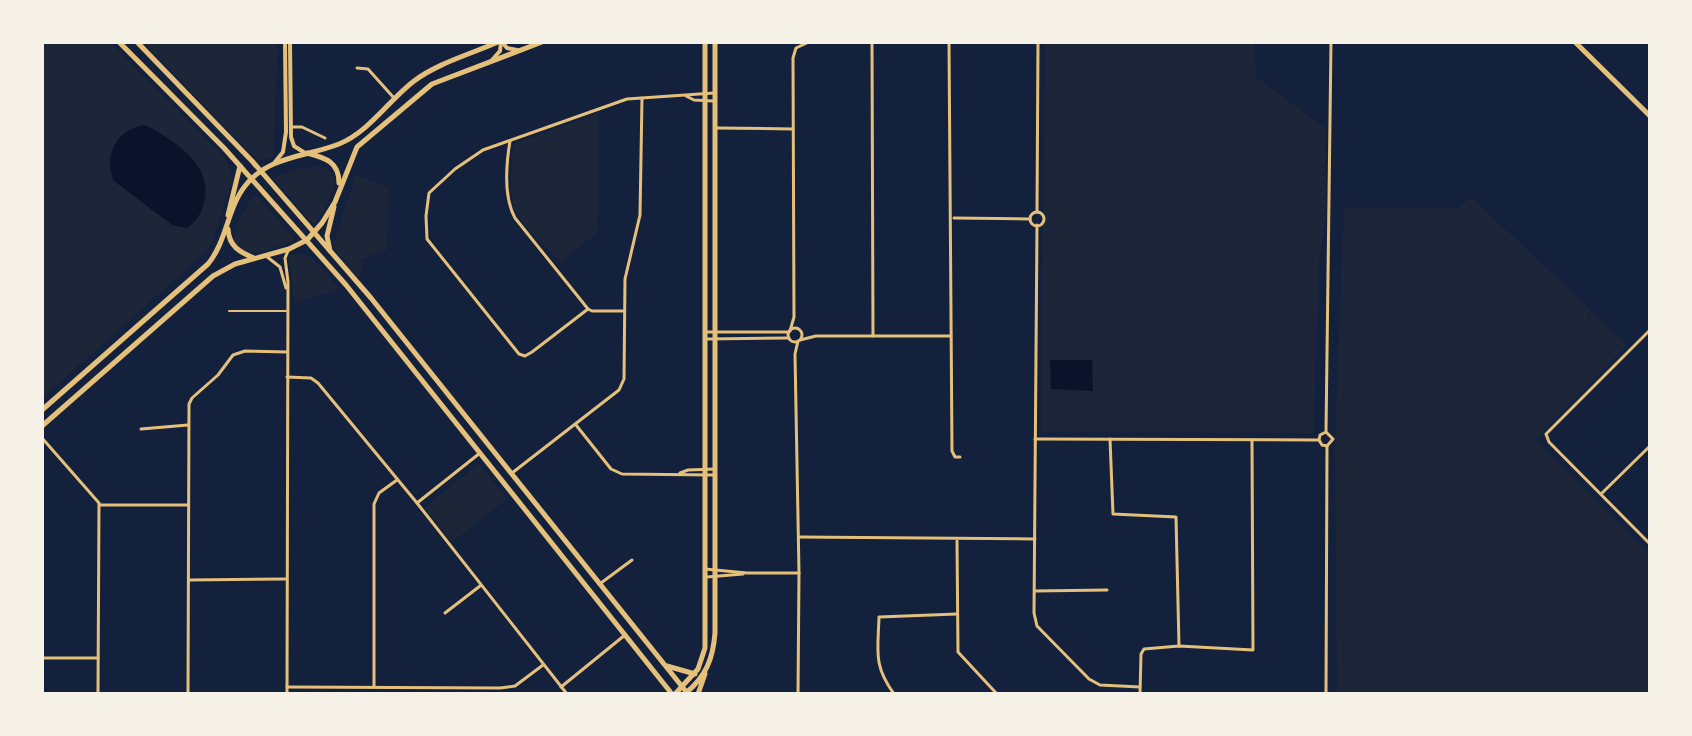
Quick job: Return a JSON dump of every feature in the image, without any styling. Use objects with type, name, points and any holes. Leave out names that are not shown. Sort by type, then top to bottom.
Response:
[{"type":"main road","points":[[119,42],[240,166],[346,285],[673,694],[686,692],[705,674]]},
{"type":"main road","points":[[137,42],[260,171],[330,251],[686,692]]},
{"type":"main road","points":[[42,410],[208,264],[219,249],[240,195],[260,171],[275,162],[352,138],[394,98],[429,72],[500,42]]},
{"type":"main road","points":[[330,251],[327,236],[335,202],[357,147],[432,84],[542,42]]},
{"type":"main road","points":[[686,692],[703,660],[705,648],[705,42]]},
{"type":"main road","points":[[698,694],[714,648],[715,42]]},
{"type":"main road","points":[[1575,42],[1650,116]]},
{"type":"main road","points":[[306,153],[333,163],[339,171],[338,194]]},
{"type":"main road","points":[[240,166],[230,200],[229,239],[243,254],[255,258]]},
{"type":"main road","points":[[42,426],[213,276],[235,264],[289,249],[307,240],[335,202]]},
{"type":"main road","points":[[706,257],[715,258]]},
{"type":"main road","points":[[533,519],[543,512]]},
{"type":"main road","points":[[666,665],[695,674]]},
{"type":"street","points":[[288,42],[289,127],[293,144],[306,153]]},
{"type":"street","points":[[500,42],[507,48],[519,50]]},
{"type":"street","points":[[492,60],[500,51],[500,42]]},
{"type":"street","points":[[795,354],[790,340],[794,317],[793,58],[796,48],[809,42]]},
{"type":"street","points":[[872,42],[873,336]]},
{"type":"street","points":[[949,42],[952,451],[955,457],[960,457]]},
{"type":"street","points":[[1038,42],[1037,212],[1043,219],[1037,225],[1034,591],[1037,626],[1089,679],[1100,685],[1140,687]]},
{"type":"street","points":[[1326,694],[1327,446],[1333,439],[1326,432],[1331,42]]},
{"type":"street","points":[[357,68],[368,69],[394,98]]},
{"type":"street","points":[[588,309],[532,352],[525,356],[519,354],[427,239],[429,193],[455,169],[483,150],[627,99],[715,93]]},
{"type":"street","points":[[686,96],[715,101]]},
{"type":"street","points":[[512,473],[619,390],[624,379],[625,279],[640,215],[642,98]]},
{"type":"street","points":[[289,127],[302,127],[325,138]]},
{"type":"street","points":[[275,162],[283,152],[289,127]]},
{"type":"street","points":[[715,128],[793,129]]},
{"type":"street","points":[[510,141],[507,157],[509,207],[515,218],[588,309],[624,311]]},
{"type":"street","points":[[1030,219],[1037,212]]},
{"type":"street","points":[[952,217],[1030,219],[1037,225]]},
{"type":"street","points":[[287,694],[285,258],[289,249]]},
{"type":"street","points":[[265,256],[278,263],[286,288]]},
{"type":"street","points":[[794,317],[799,330],[795,354],[798,694]]},
{"type":"street","points":[[706,335],[799,330],[816,336]]},
{"type":"street","points":[[1650,330],[1546,434],[1549,442],[1650,544]]},
{"type":"street","points":[[749,335],[799,341],[816,336],[951,336]]},
{"type":"street","points":[[188,694],[188,425],[192,398],[218,375],[233,355],[245,351],[287,352]]},
{"type":"street","points":[[287,377],[311,378],[318,383],[567,694]]},
{"type":"street","points":[[141,429],[188,425]]},
{"type":"street","points":[[576,425],[611,469],[622,474],[715,472]]},
{"type":"street","points":[[1319,440],[1320,435],[1326,432]]},
{"type":"street","points":[[42,438],[100,505],[98,694]]},
{"type":"street","points":[[1035,439],[1319,440],[1327,446]]},
{"type":"street","points":[[1110,439],[1113,514],[1176,517],[1179,646]]},
{"type":"street","points":[[1140,694],[1141,654],[1144,649],[1179,646],[1253,650],[1252,440]]},
{"type":"street","points":[[1601,494],[1650,446]]},
{"type":"street","points":[[417,503],[480,453]]},
{"type":"street","points":[[374,686],[374,504],[379,493],[397,480]]},
{"type":"street","points":[[100,505],[188,505]]},
{"type":"street","points":[[799,537],[1035,539]]},
{"type":"street","points":[[957,539],[958,652],[997,694]]},
{"type":"street","points":[[601,583],[632,560]]},
{"type":"street","points":[[705,569],[715,574]]},
{"type":"street","points":[[705,577],[715,574],[799,573]]},
{"type":"street","points":[[189,580],[286,579]]},
{"type":"street","points":[[445,613],[480,586]]},
{"type":"street","points":[[1034,591],[1107,590]]},
{"type":"street","points":[[894,694],[883,679],[878,664],[879,617],[958,614]]},
{"type":"street","points":[[561,687],[625,635]]},
{"type":"street","points":[[42,658],[98,658]]},
{"type":"street","points":[[287,687],[500,688],[515,686],[543,665]]},
{"type":"lane","points":[[229,311],[286,311]]},
{"type":"shaded area","points":[[42,42],[110,42],[224,157],[233,176],[210,248],[42,398]]},
{"type":"shaded area","points":[[143,42],[278,42],[273,156],[259,161]]},
{"type":"shaded area","points":[[1045,42],[1254,42],[1256,77],[1325,128],[1326,218],[1319,262],[1313,433],[1041,432]]},
{"type":"shaded area","points":[[599,113],[597,233],[561,262],[525,225],[514,208],[511,187],[513,149],[516,143]]},
{"type":"shaded area","points":[[145,125],[190,156],[204,177],[206,190],[203,207],[187,228],[172,225],[114,181],[110,161],[115,144],[127,132]]},
{"type":"shaded area","points":[[321,166],[331,172],[334,185],[330,199],[314,225],[273,178],[297,169]]},
{"type":"shaded area","points":[[356,175],[389,188],[387,250],[361,259],[361,275],[358,278],[333,247]]},
{"type":"shaded area","points":[[255,194],[296,240],[259,253],[243,252],[235,242],[235,231]]},
{"type":"shaded area","points":[[1471,197],[1590,309],[1586,323],[1592,312],[1627,345],[1535,440],[1650,555],[1650,694],[1337,694],[1335,436],[1344,208],[1459,208]]},
{"type":"shaded area","points":[[300,254],[312,258],[340,289],[294,303],[289,255]]},
{"type":"shaded area","points":[[1050,360],[1092,360],[1093,391],[1051,389]]},
{"type":"shaded area","points":[[479,464],[507,499],[452,542],[424,508]]}]
